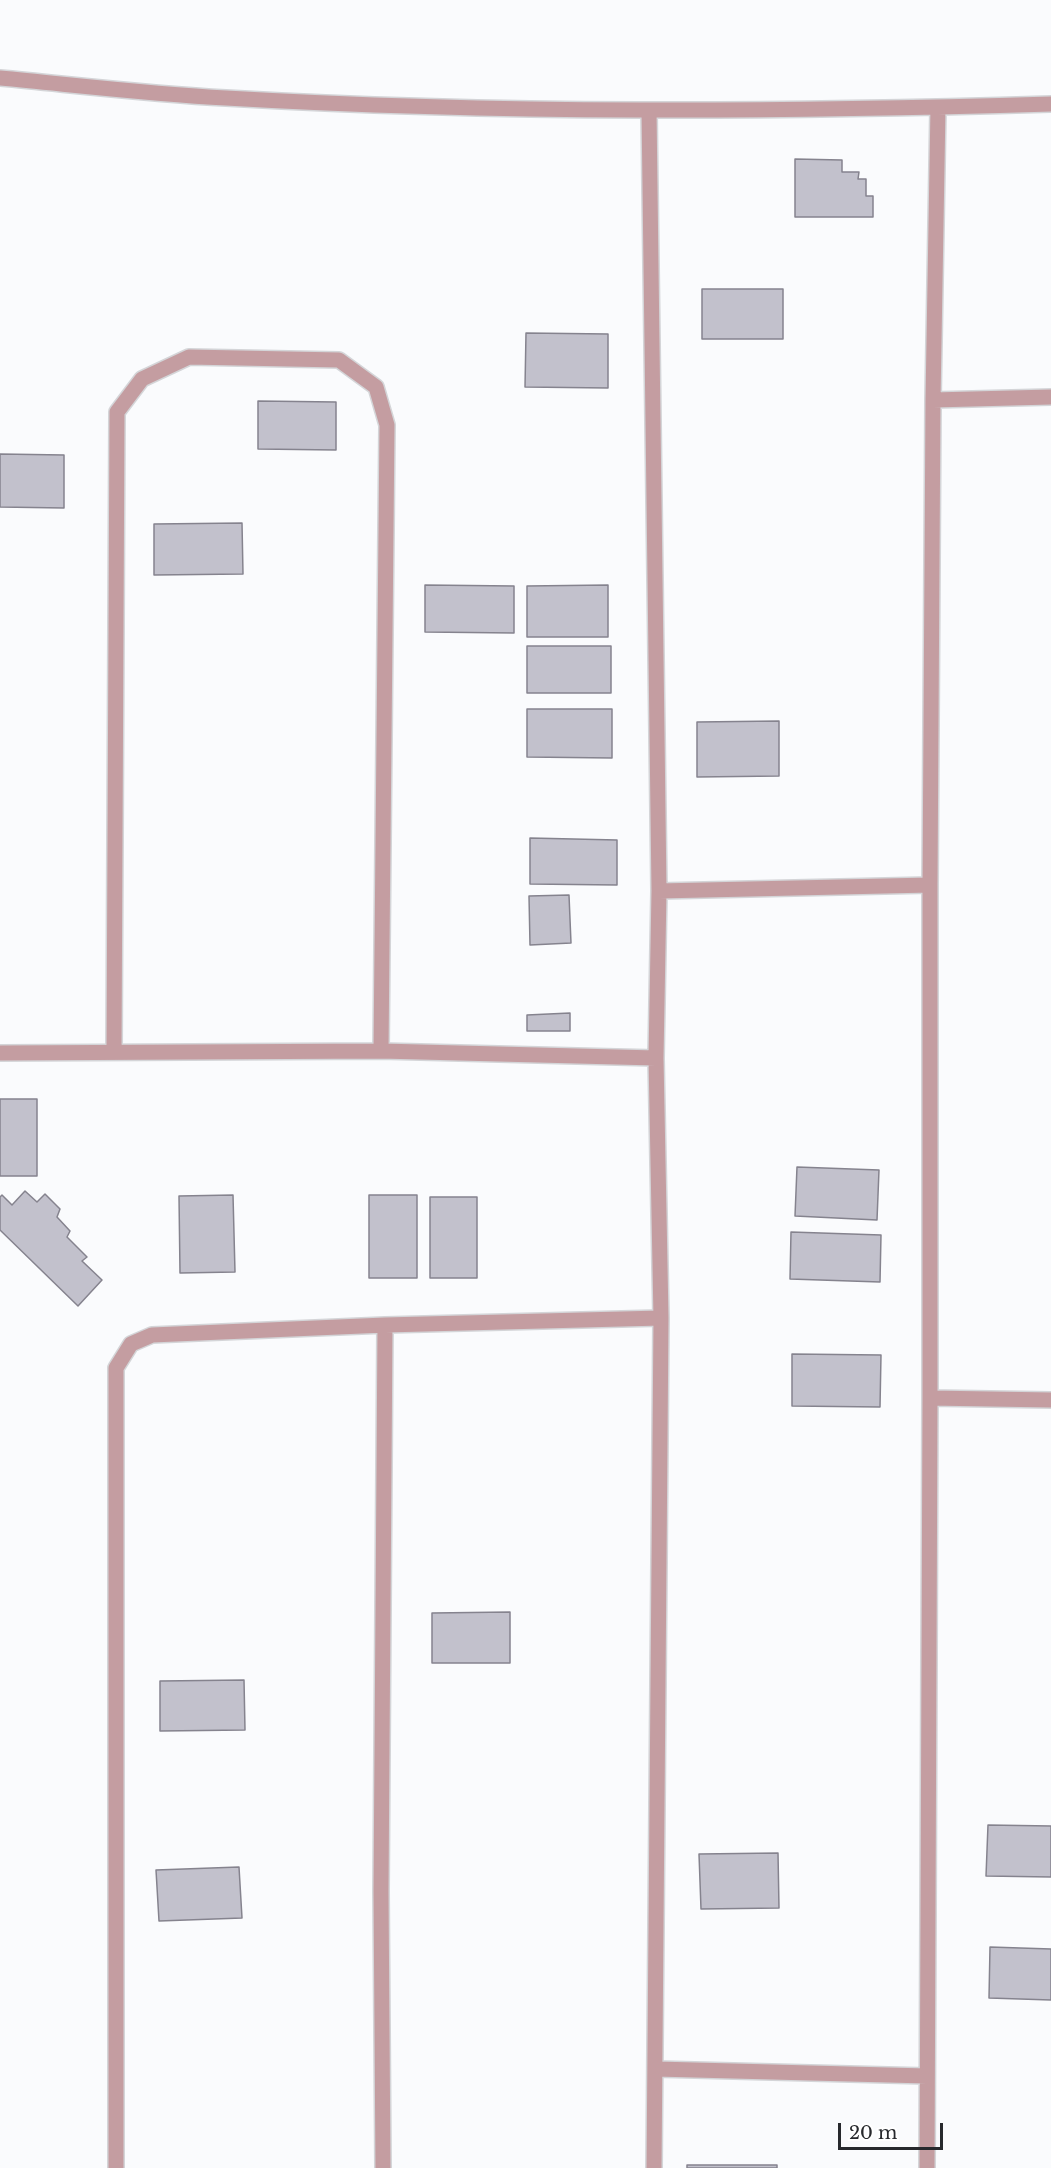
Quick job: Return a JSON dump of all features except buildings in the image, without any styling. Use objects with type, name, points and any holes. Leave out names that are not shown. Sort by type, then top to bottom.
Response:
[{"type":"street","points":[[0,78],[224,98],[460,108],[649,110],[1051,104]]},
{"type":"street","points":[[927,2168],[930,885],[933,400],[939,107]]},
{"type":"street","points":[[649,110],[659,891],[656,1058],[661,1318],[654,2168]]},
{"type":"street","points":[[114,1051],[117,412],[142,379],[189,357],[339,360],[376,387],[387,425],[381,1051]]},
{"type":"street","points":[[933,400],[1051,397]]},
{"type":"street","points":[[659,891],[930,885]]},
{"type":"street","points":[[0,1053],[381,1051],[656,1058]]},
{"type":"street","points":[[116,2168],[116,1368],[131,1344],[152,1335],[385,1325],[661,1318]]},
{"type":"street","points":[[382,2168],[381,1891],[385,1325]]},
{"type":"street","points":[[930,1398],[1051,1400]]},
{"type":"street","points":[[656,2070],[927,2076]]}]
